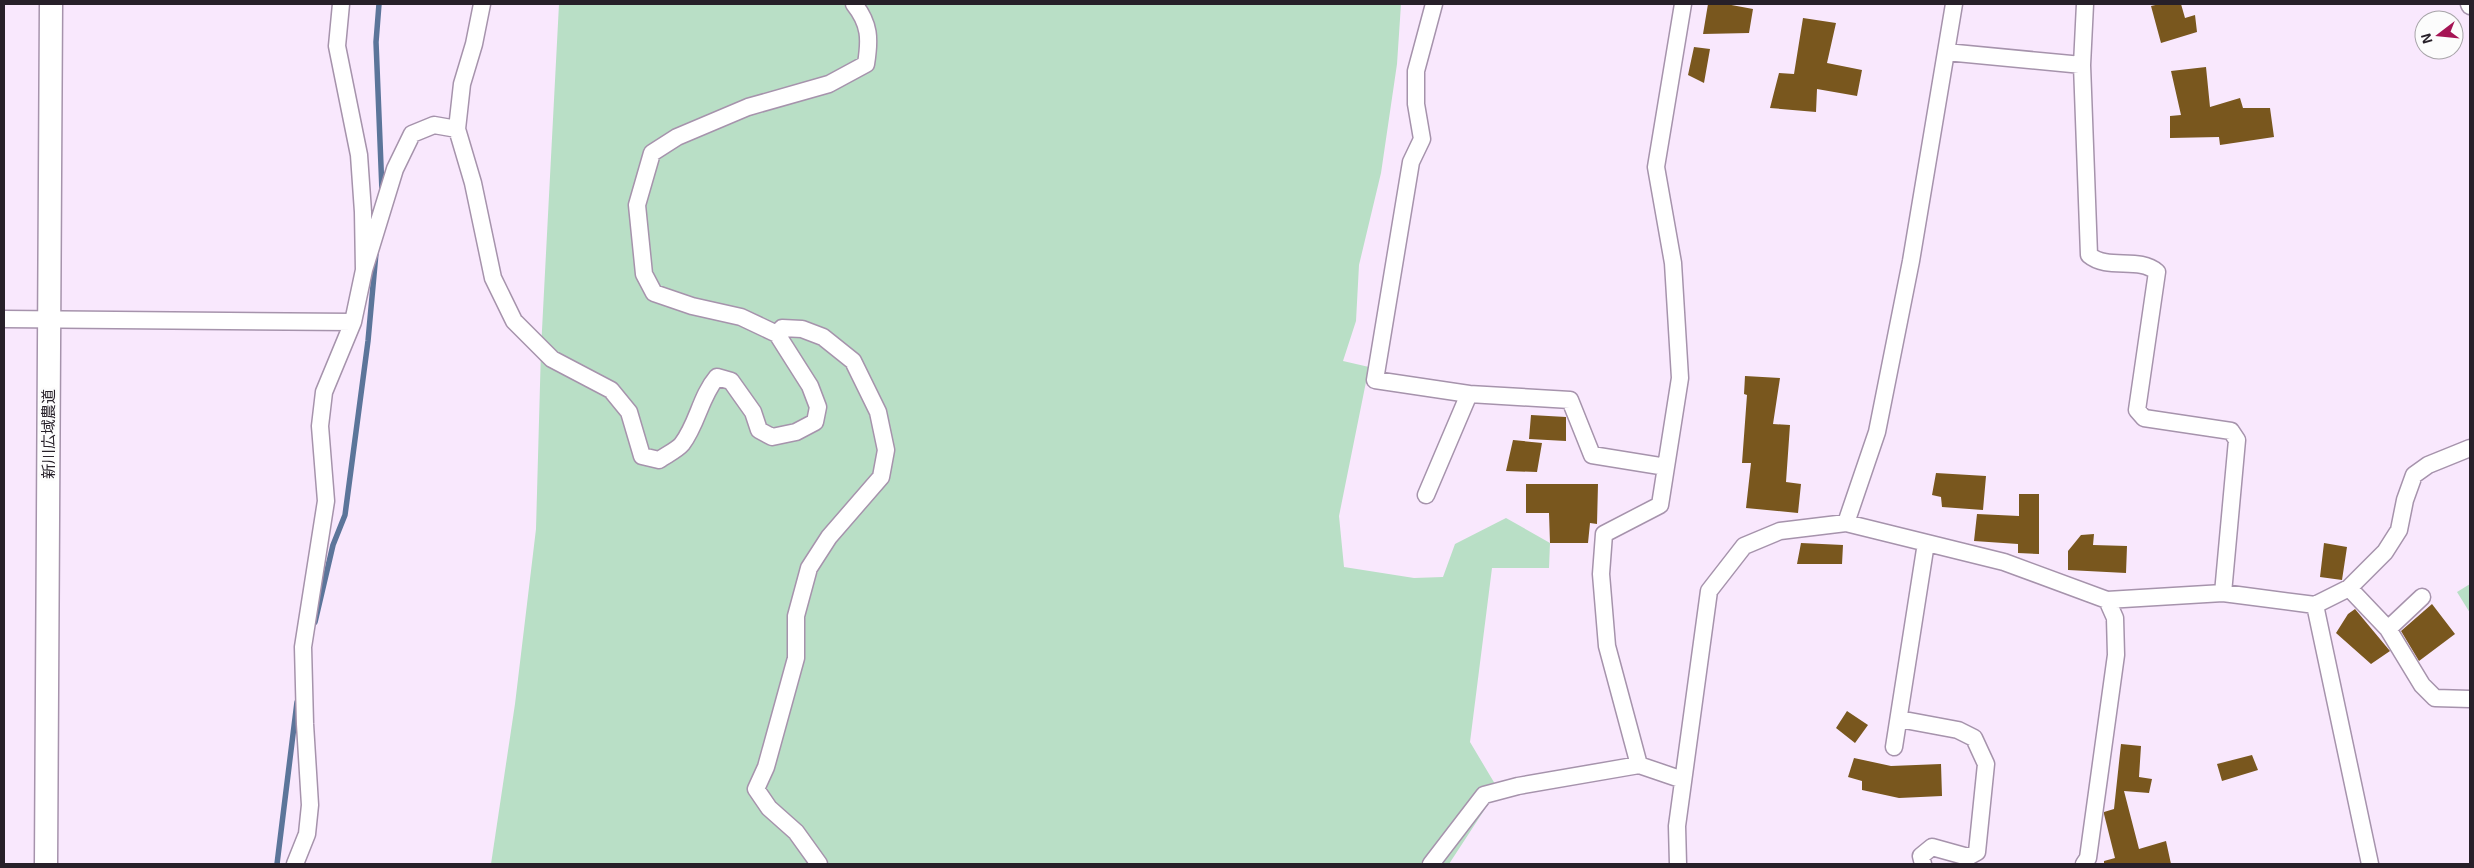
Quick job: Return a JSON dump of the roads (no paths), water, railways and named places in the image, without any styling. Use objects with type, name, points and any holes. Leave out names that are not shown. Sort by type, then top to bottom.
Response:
[{"type":"street","name":"新川広域農道","points":[[46,864],[51,4]]},
{"type":"street","points":[[341,4],[337,46],[359,155],[363,212],[364,270]]},
{"type":"street","points":[[482,4],[474,44],[462,84],[457,129],[473,183],[493,278],[514,321],[552,359],[611,390],[629,412],[642,456],[659,460],[681,445],[697,416],[705,391],[717,377],[731,381],[753,412],[759,430],[772,437],[796,432],[815,422],[818,407],[810,386],[777,334],[741,318],[692,306],[654,293],[644,274],[637,206],[652,153],[677,137],[748,107],[829,84],[866,64],[870,40],[863,15],[854,4]]},
{"type":"street","points":[[1434,4],[1416,71],[1416,104],[1422,139],[1411,162],[1375,380],[1469,394],[1570,400],[1592,455],[1666,467]]},
{"type":"street","points":[[1638,764],[1607,646],[1600,574],[1604,534],[1660,505],[1680,378],[1673,263],[1656,167],[1683,4]]},
{"type":"street","points":[[1846,523],[1877,432],[1911,260],[1954,4]]},
{"type":"street","points":[[2085,4],[2082,65],[2088,255],[2096,261],[2150,266],[2157,272],[2137,410],[2144,418],[2231,431],[2237,440],[2223,593]]},
{"type":"street","points":[[1946,52],[2082,65]]},
{"type":"street","points":[[295,864],[308,834],[310,804],[303,647],[326,501],[320,426],[324,392],[353,322],[364,270],[395,169],[412,134],[434,125],[457,129]]},
{"type":"street","points":[[4,318],[353,322]]},
{"type":"street","points":[[777,334],[782,328],[802,329],[823,337],[852,361],[878,412],[886,450],[881,477],[829,537],[809,568],[796,616],[796,658],[766,767],[756,790],[769,808],[796,832],[819,864]]},
{"type":"street","points":[[1426,495],[1469,394]]},
{"type":"street","points":[[1678,864],[1676,826],[1709,591],[1744,546],[1780,531],[1846,523],[2004,562],[2106,600],[2223,593],[2314,605],[2349,588],[2385,552],[2399,530],[2405,500],[2414,474],[2428,465],[2470,449]]},
{"type":"street","points":[[1894,747],[1926,543]]},
{"type":"street","points":[[2349,588],[2388,629],[2422,684],[2435,698],[2470,699]]},
{"type":"street","points":[[2388,629],[2422,597]]},
{"type":"street","points":[[2084,864],[2089,851],[2116,655],[2115,618],[2106,600]]},
{"type":"street","points":[[2314,605],[2370,864]]},
{"type":"street","points":[[1899,719],[1958,730],[1974,738],[1986,764],[1977,852],[1968,857],[1932,847],[1921,856],[1922,864]]},
{"type":"street","points":[[1431,864],[1484,795],[1518,786],[1638,764],[1683,780]]},
{"type":"waterway","points":[[379,4],[376,42],[382,191]]},
{"type":"waterway","points":[[315,622],[333,545],[345,515],[368,341],[376,253]]},
{"type":"waterway","points":[[277,864],[297,702]]}]
